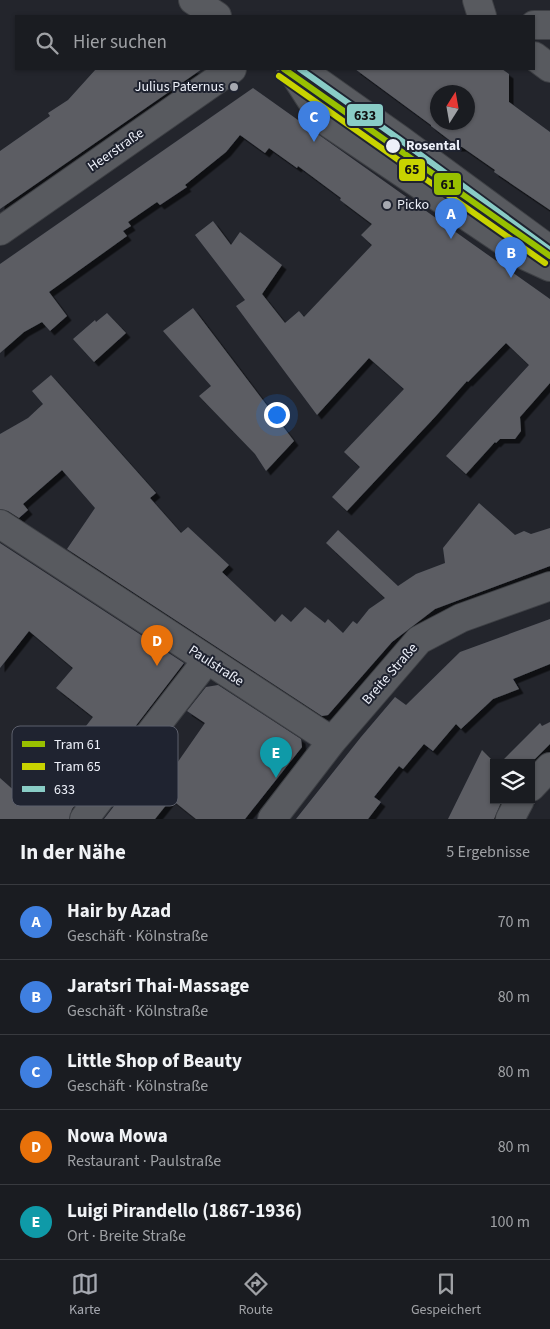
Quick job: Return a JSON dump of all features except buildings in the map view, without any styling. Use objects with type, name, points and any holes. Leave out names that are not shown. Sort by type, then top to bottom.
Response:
[{"type":"street","points":[[193,0],[216,15]]},
{"type":"street","points":[[477,0],[482,15]]},
{"type":"street","points":[[535,25],[550,25]]},
{"type":"street","points":[[535,57],[550,68]]},
{"type":"street","name":"Heerstraße","points":[[0,231],[231,70]]},
{"type":"street","points":[[292,70],[324,120],[526,256],[550,266]]},
{"type":"street","points":[[301,70],[550,250]]},
{"type":"street","name":"Paulstraße","points":[[0,524],[332,741]]},
{"type":"street","name":"Breite Straße","points":[[272,819],[332,741],[420,640],[461,618],[550,586]]},
{"type":"street","points":[[156,726],[207,660]]},
{"type":"street","points":[[535,783],[550,767]]},
{"type":"street","points":[[510,819],[518,804]]},
{"type":"street","points":[[84,819],[94,806]]},
{"type":"tram line","name":"61","points":[[285,70],[550,256]]},
{"type":"tram line","name":"65","points":[[279,76],[545,263]]},
{"type":"transit line","name":"633","points":[[301,70],[550,250]]},
{"type":"place","name":"Julius Paternus","points":[[234,87]]},
{"type":"place","name":"Little Shop of Beauty","points":[[314,142]]},
{"type":"place","name":"Rosental","points":[[393,146]]},
{"type":"place","name":"Picko","points":[[387,205]]},
{"type":"place","name":"Hair by Azad","points":[[451,239]]},
{"type":"place","name":"Jaratsri Thai-Massage","points":[[511,278]]},
{"type":"place","name":"Nowa Mowa","points":[[157,666]]},
{"type":"place","name":"Luigi Pirandello (1867-1936)","points":[[276,778]]}]
